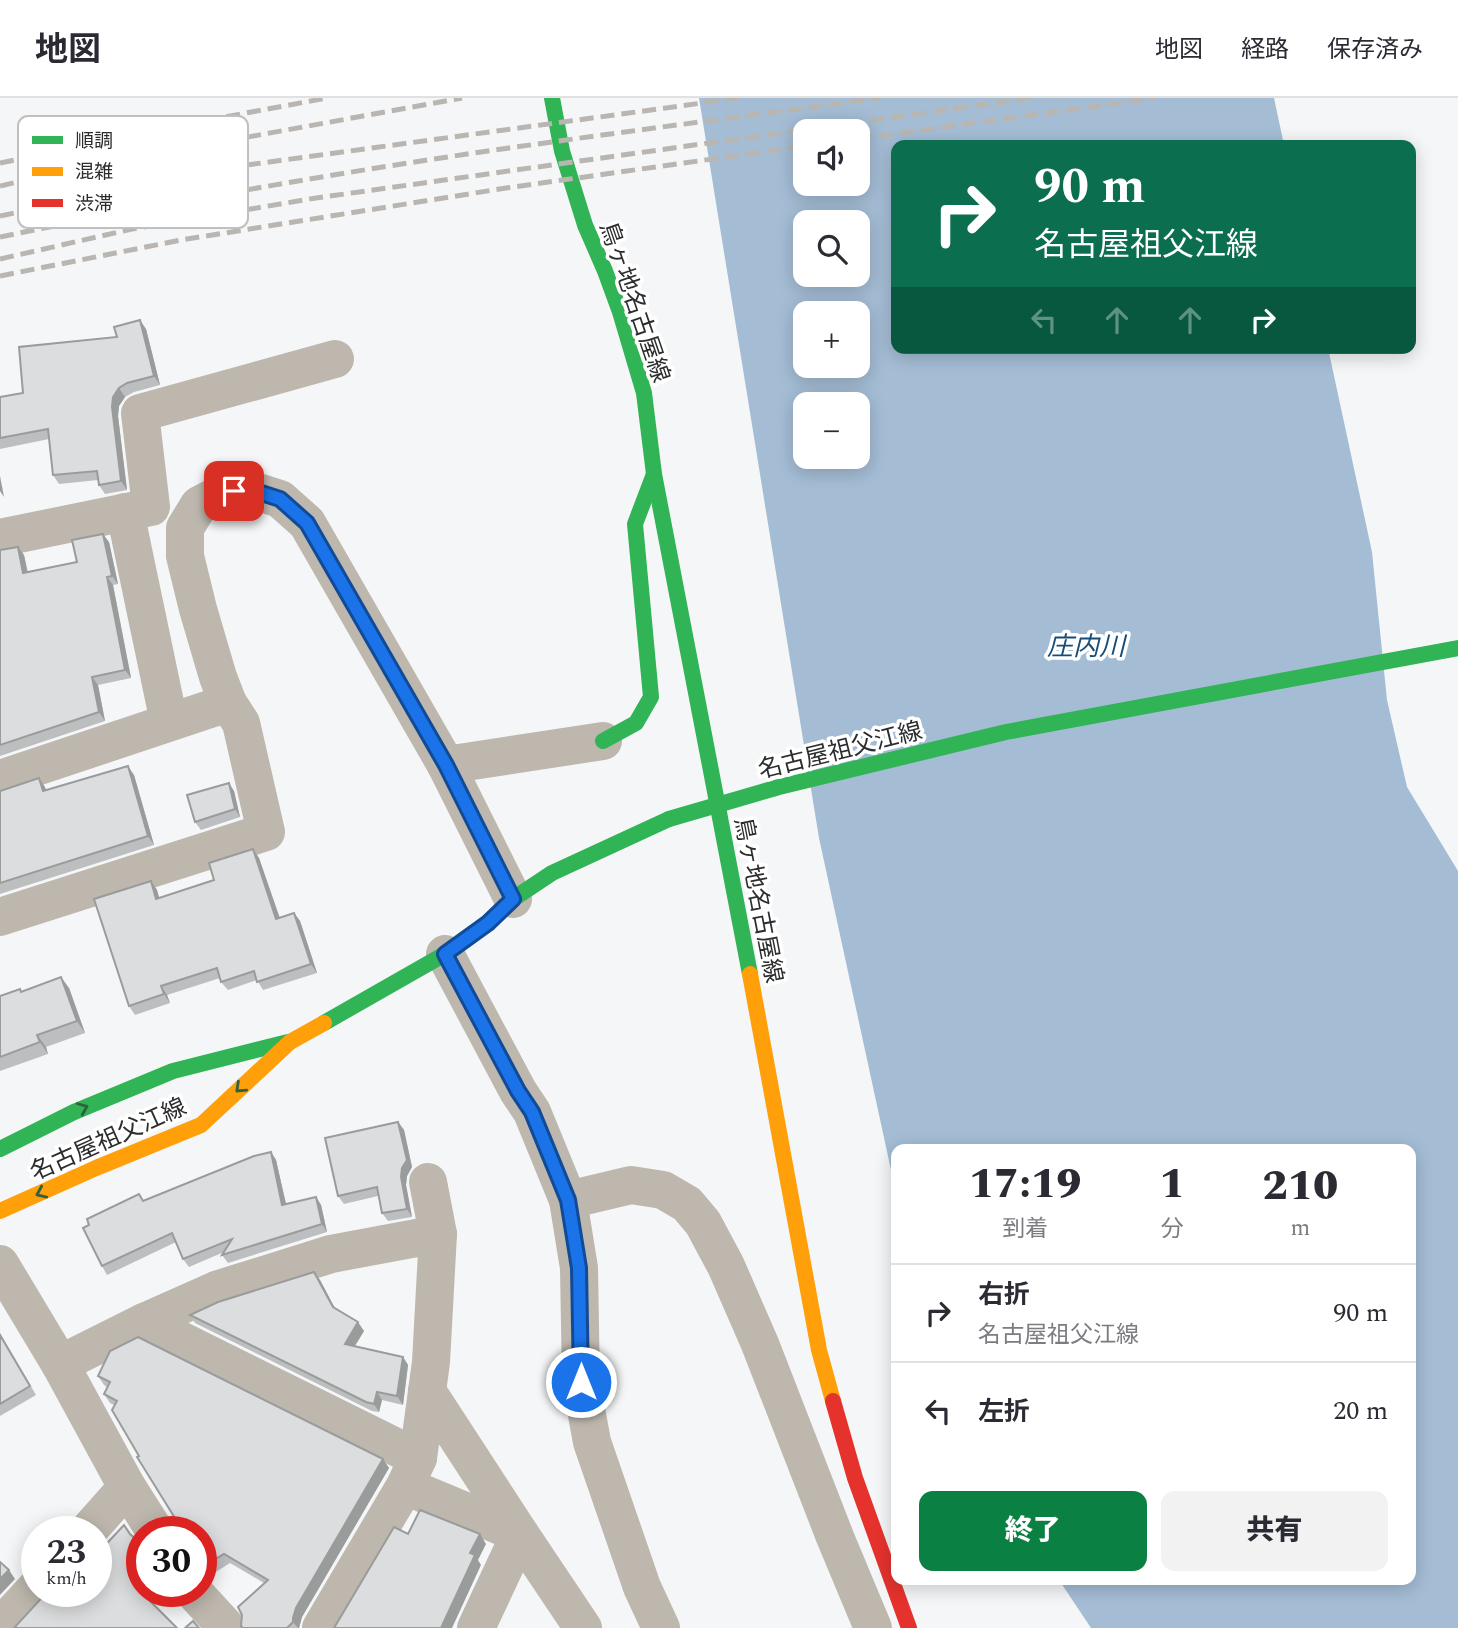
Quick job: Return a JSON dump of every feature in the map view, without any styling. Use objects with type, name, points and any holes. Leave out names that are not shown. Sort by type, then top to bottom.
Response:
[{"type":"main road","name":"鳥ヶ地名古屋線","points":[[552,98],[562,151],[585,225],[620,312],[644,393],[654,474],[760,1023],[819,1350],[855,1478],[891,1578]]},
{"type":"main road","points":[[603,741],[636,723],[652,696],[635,524],[654,474]]},
{"type":"main road","name":"名古屋祖父江線","points":[[0,1211],[201,1125],[290,1042],[445,954],[488,923],[513,899],[552,873],[669,819],[779,787],[1006,732],[1458,648]]},
{"type":"main road","name":"名古屋祖父江線","points":[[0,1149],[74,1112],[173,1071],[290,1042]]},
{"type":"main road","name":"鳥ヶ地名古屋線","points":[[894,1585],[909,1628]]},
{"type":"street","points":[[0,538],[151,507],[141,413],[335,359]]},
{"type":"street","points":[[0,917],[266,832],[241,723],[228,703],[218,677],[185,556],[185,528],[199,505],[220,494],[249,489],[280,499],[307,523],[446,765],[513,899]]},
{"type":"street","points":[[125,512],[169,722]]},
{"type":"street","points":[[0,779],[228,703]]},
{"type":"street","points":[[446,765],[603,741]]},
{"type":"street","points":[[445,954],[518,1091],[532,1112],[568,1200],[580,1280],[581,1382],[592,1443],[642,1587],[661,1628]]},
{"type":"street","points":[[321,1628],[412,1472],[431,1362],[438,1234],[428,1182]]},
{"type":"street","points":[[568,1200],[631,1185],[663,1190],[687,1204],[703,1223],[726,1266],[760,1344],[873,1628]]},
{"type":"street","points":[[60,1364],[216,1290],[331,1254],[438,1234]]},
{"type":"street","points":[[0,1264],[145,1516]]},
{"type":"street","points":[[144,1322],[520,1534]]},
{"type":"street","points":[[427,1391],[583,1628]]},
{"type":"street","points":[[102,1516],[127,1488]]},
{"type":"street","points":[[476,1628],[520,1534]]},
{"type":"street","points":[[0,1627],[21,1604]]},
{"type":"street","points":[[208,1607],[227,1628]]},
{"type":"water","name":"庄内川","points":[[699,98],[1274,98],[1283,140],[891,140],[891,354],[1329,354],[1372,552],[1387,700],[1407,787],[1458,871],[1458,1628],[1091,1628],[1062,1585],[1416,1585],[1416,1144],[891,1144],[891,1170],[819,838]]},
{"type":"building","points":[[140,320],[154,376],[127,383],[119,388],[113,397],[121,481],[99,485],[97,471],[53,475],[48,429],[0,438],[0,397],[23,393],[19,347],[117,337],[114,327]]},
{"type":"building","points":[[103,534],[112,576],[107,577],[125,670],[92,677],[99,712],[0,745],[0,550],[18,547],[23,573],[77,562],[72,540]]},
{"type":"building","points":[[128,766],[148,836],[0,883],[0,791],[39,778],[43,791]]},
{"type":"building","points":[[229,783],[235,809],[195,822],[187,795]]},
{"type":"building","points":[[253,849],[276,919],[294,913],[311,964],[257,982],[254,971],[221,982],[217,968],[161,986],[164,994],[129,1006],[94,899],[151,881],[156,899],[214,880],[209,863]]},
{"type":"building","points":[[61,977],[77,1021],[37,1035],[40,1042],[0,1057],[0,996],[20,989],[21,992]]},
{"type":"building","points":[[398,1122],[407,1160],[401,1177],[407,1209],[382,1213],[377,1187],[338,1196],[325,1138]]},
{"type":"building","points":[[271,1152],[282,1205],[316,1197],[322,1224],[222,1255],[232,1239],[183,1259],[172,1233],[102,1266],[83,1228],[89,1225],[87,1219],[139,1194],[143,1201],[254,1156]]},
{"type":"building","points":[[314,1272],[333,1307],[358,1322],[345,1344],[403,1357],[397,1396],[377,1392],[374,1404],[366,1402],[190,1315],[218,1302]]},
{"type":"building","points":[[0,1335],[30,1386],[0,1404]]},
{"type":"building","points":[[138,1337],[383,1459],[296,1608],[293,1622],[287,1628],[241,1626],[242,1615],[238,1607],[268,1580],[224,1554],[217,1558],[217,1516],[174,1516],[112,1410],[117,1401],[104,1394],[110,1382],[98,1376],[110,1351]]},
{"type":"building","points":[[420,1510],[480,1534],[470,1553],[475,1555],[441,1628],[334,1628],[394,1527],[408,1534]]},
{"type":"building","points":[[124,1525],[126,1607],[156,1607],[177,1628],[14,1628],[33,1607],[112,1607],[112,1538]]},
{"type":"building","points":[[0,1562],[9,1570],[0,1579]]},
{"type":"building","points":[[193,1621],[199,1628],[185,1628]]},
{"type":"railway","points":[[230,116],[327,98]]},
{"type":"railway","points":[[248,137],[462,98]]},
{"type":"railway","points":[[248,165],[739,98]]},
{"type":"railway","points":[[248,190],[549,142],[880,98]]},
{"type":"railway","points":[[248,209],[1030,98]]},
{"type":"railway","points":[[870,137],[1155,98]]},
{"type":"railway","points":[[0,276],[181,240],[506,188],[793,148]]},
{"type":"railway","points":[[0,163],[18,159]]},
{"type":"railway","points":[[0,186],[18,182]]},
{"type":"railway","points":[[0,216],[18,212]]},
{"type":"railway","points":[[0,237],[47,228]]},
{"type":"railway","points":[[0,259],[138,228]]},
{"type":"traffic: fast","points":[[552,98],[562,151],[585,225],[620,312],[644,393],[654,474],[750,974]]},
{"type":"traffic: fast","points":[[603,741],[636,723],[651,697],[635,524],[654,474]]},
{"type":"traffic: fast","points":[[669,819],[779,787],[1006,732],[1458,648]]},
{"type":"traffic: fast","points":[[324,1023],[445,954],[488,923],[513,899],[552,873],[669,819]]},
{"type":"traffic: fast","points":[[0,1149],[74,1112],[173,1071],[288,1042]]},
{"type":"traffic: slow","points":[[750,974],[819,1350],[833,1401]]},
{"type":"traffic: slow","points":[[0,1211],[201,1125],[290,1042],[324,1023]]},
{"type":"traffic: jam","points":[[833,1401],[855,1478],[891,1578]]},
{"type":"traffic: jam","points":[[894,1585],[909,1628]]},
{"type":"route","points":[[234,491],[249,489],[280,499],[307,523],[446,765],[513,899],[488,923],[445,954],[518,1091],[532,1112],[568,1200],[579,1268],[581,1382]]}]
